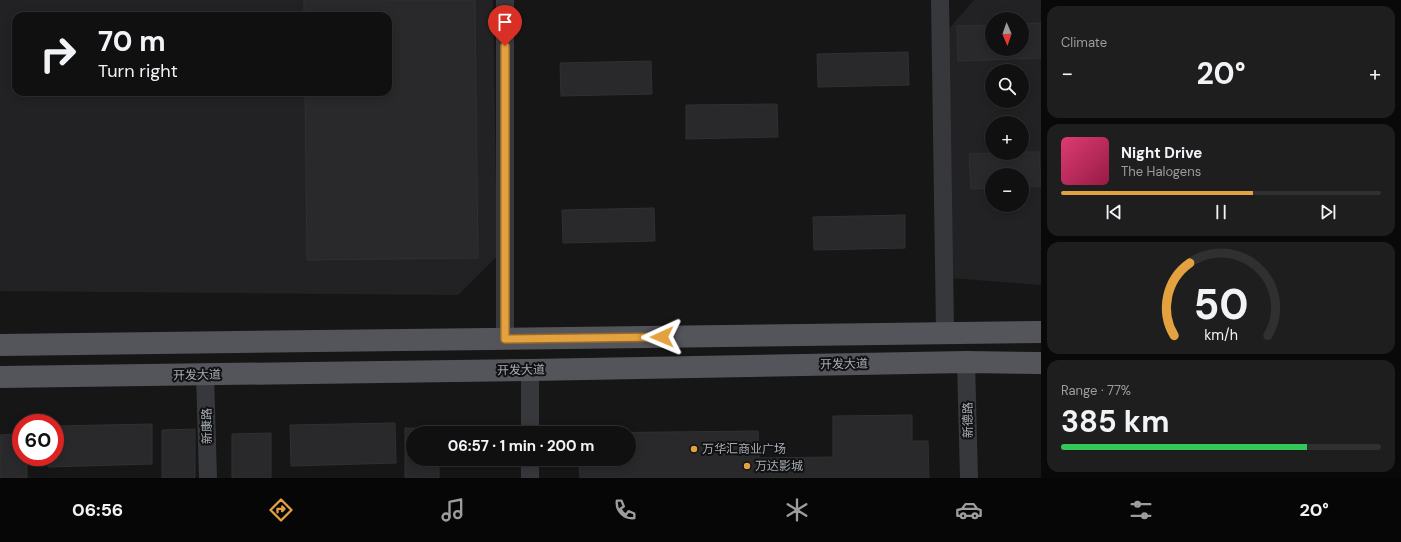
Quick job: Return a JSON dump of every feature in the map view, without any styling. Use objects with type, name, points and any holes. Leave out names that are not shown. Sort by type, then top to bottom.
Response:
[{"type":"main road","points":[[0,346],[1041,332]]},
{"type":"main road","name":"开发大道","points":[[0,377],[530,370],[966,362],[1041,363]]},
{"type":"street","points":[[505,0],[505,339]]},
{"type":"street","points":[[940,0],[945,330]]},
{"type":"street","name":"新德路","points":[[966,362],[969,478]]},
{"type":"street","points":[[530,370],[530,426]]},
{"type":"street","name":"新康路","points":[[205,374],[208,478]]},
{"type":"street","points":[[530,466],[530,478]]},
{"type":"shaded area","points":[[0,0],[493,0],[497,256],[458,295],[0,291]]},
{"type":"shaded area","points":[[974,0],[1041,0],[1041,285],[950,278],[947,31]]},
{"type":"building","points":[[304,0],[475,0],[478,258],[307,260],[305,96],[392,96],[392,12],[304,12]]},
{"type":"building","points":[[1041,23],[1041,58],[958,61],[957,26],[985,25],[985,56],[1029,56],[1029,24]]},
{"type":"building","points":[[908,52],[909,85],[818,87],[817,54]]},
{"type":"building","points":[[651,61],[652,94],[561,96],[560,63]]},
{"type":"building","points":[[777,104],[778,137],[686,139],[686,105]]},
{"type":"building","points":[[1029,152],[1039,152],[1041,186],[1029,187],[1029,168],[985,168],[985,188],[971,189],[969,154],[985,153],[985,160],[1029,160]]},
{"type":"building","points":[[654,208],[655,241],[563,243],[562,210]]},
{"type":"building","points":[[905,215],[905,248],[814,250],[813,217]]},
{"type":"building","name":"万华汇商业广场","points":[[912,415],[912,441],[928,441],[929,478],[580,478],[579,466],[636,466],[636,432],[758,431],[759,458],[833,457],[833,416]]},
{"type":"building","points":[[395,423],[396,463],[291,466],[290,425]]},
{"type":"building","points":[[152,424],[152,464],[48,467],[64,466],[64,426]]},
{"type":"building","points":[[405,428],[406,466],[439,466],[439,478],[405,478]]},
{"type":"building","points":[[195,429],[195,478],[162,478],[162,430]]},
{"type":"building","points":[[271,433],[271,478],[232,478],[232,434]]},
{"type":"building","points":[[12,434],[12,466],[27,466],[27,478],[0,478],[0,435]]},
{"type":"place","name":"万华汇商业广场","points":[[694,449]]},
{"type":"place","name":"万达影城","points":[[747,466]]},
{"type":"route","points":[[505,46],[505,339],[662,337]]}]
